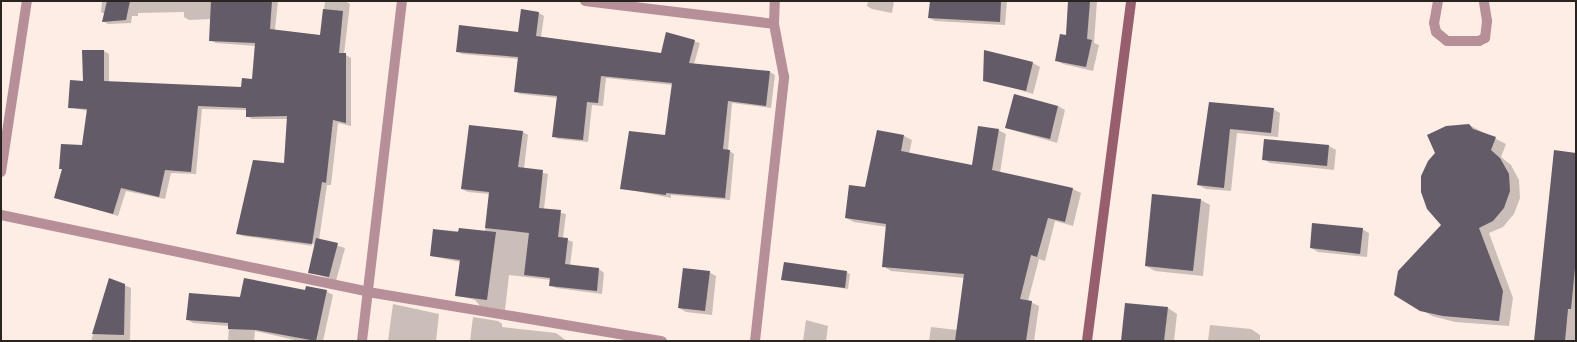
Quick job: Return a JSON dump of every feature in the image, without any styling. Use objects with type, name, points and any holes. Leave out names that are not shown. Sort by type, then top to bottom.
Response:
[{"type":"street","points":[[1,172],[27,1]]},
{"type":"street","points":[[362,341],[402,1]]},
{"type":"street","points":[[585,1],[774,24]]},
{"type":"street","points":[[755,341],[784,77],[774,24],[775,1]]},
{"type":"street","points":[[1087,341],[1131,1]]},
{"type":"street","points":[[1438,1],[1434,23],[1436,32],[1447,41],[1479,41],[1485,38],[1488,21],[1484,1]]},
{"type":"street","points":[[1,215],[368,292],[662,341]]},
{"type":"building","points":[[107,1],[130,1],[126,20],[102,22]]},
{"type":"building","points":[[211,1],[272,1],[270,29],[320,35],[323,9],[343,11],[339,53],[346,53],[346,123],[333,120],[326,183],[322,182],[312,244],[236,234],[253,160],[284,163],[287,116],[246,117],[246,108],[198,106],[191,172],[165,170],[159,197],[121,188],[113,214],[54,198],[62,169],[59,169],[61,144],[82,145],[87,109],[68,108],[70,80],[83,81],[82,50],[104,50],[104,81],[241,87],[242,78],[252,79],[255,43],[209,41]]},
{"type":"building","points":[[930,1],[1001,1],[1000,22],[928,18]]},
{"type":"building","points":[[1068,1],[1090,1],[1087,39],[1092,40],[1086,67],[1055,61],[1060,34],[1066,35]]},
{"type":"building","points":[[521,9],[539,12],[536,36],[661,53],[666,32],[695,40],[689,63],[770,71],[766,106],[728,101],[723,149],[730,150],[725,198],[666,193],[666,195],[620,189],[629,131],[665,135],[672,83],[601,76],[598,103],[587,102],[583,140],[552,137],[557,96],[514,92],[518,57],[456,52],[459,25],[518,32]]},
{"type":"building","points":[[984,50],[1033,62],[1026,91],[983,81]]},
{"type":"building","points":[[1014,94],[1058,106],[1050,139],[1005,128]]},
{"type":"building","points":[[1209,102],[1274,108],[1271,133],[1230,129],[1224,188],[1197,185]]},
{"type":"building","points":[[1469,124],[1473,129],[1496,137],[1491,150],[1500,158],[1509,174],[1510,191],[1504,208],[1493,221],[1479,228],[1503,291],[1499,321],[1443,316],[1420,311],[1394,295],[1398,271],[1441,225],[1427,209],[1421,192],[1421,176],[1428,161],[1435,153],[1427,135],[1446,126]]},
{"type":"building","points":[[469,125],[523,131],[518,167],[543,170],[539,208],[561,210],[558,237],[568,238],[565,264],[599,268],[597,291],[549,286],[550,278],[524,275],[529,233],[485,228],[489,192],[461,189]]},
{"type":"building","points":[[978,126],[999,129],[992,170],[1073,188],[1065,222],[1048,218],[1037,257],[1031,255],[1020,299],[1032,301],[1026,341],[955,341],[964,274],[882,267],[886,224],[845,218],[849,185],[865,187],[877,130],[904,135],[901,151],[972,165]]},
{"type":"building","points":[[1264,139],[1329,145],[1327,166],[1262,160]]},
{"type":"building","points":[[1554,150],[1576,153],[1576,258],[1571,309],[1568,309],[1565,341],[1534,341]]},
{"type":"building","points":[[1152,194],[1201,199],[1193,271],[1145,266]]},
{"type":"building","points":[[1312,223],[1363,228],[1360,254],[1310,248]]},
{"type":"building","points":[[459,228],[496,232],[487,300],[455,296],[460,260],[430,256],[433,229],[458,232]]},
{"type":"building","points":[[316,238],[338,243],[329,277],[308,273]]},
{"type":"building","points":[[784,262],[847,271],[845,288],[781,280]]},
{"type":"building","points":[[683,268],[710,271],[705,311],[678,308]]},
{"type":"building","points":[[109,278],[125,284],[124,335],[92,334]]},
{"type":"building","points":[[244,278],[305,290],[306,286],[327,290],[316,341],[256,330],[228,329],[228,323],[186,320],[189,293],[240,297]]},
{"type":"building","points":[[1125,303],[1168,307],[1164,341],[1121,341]]}]
